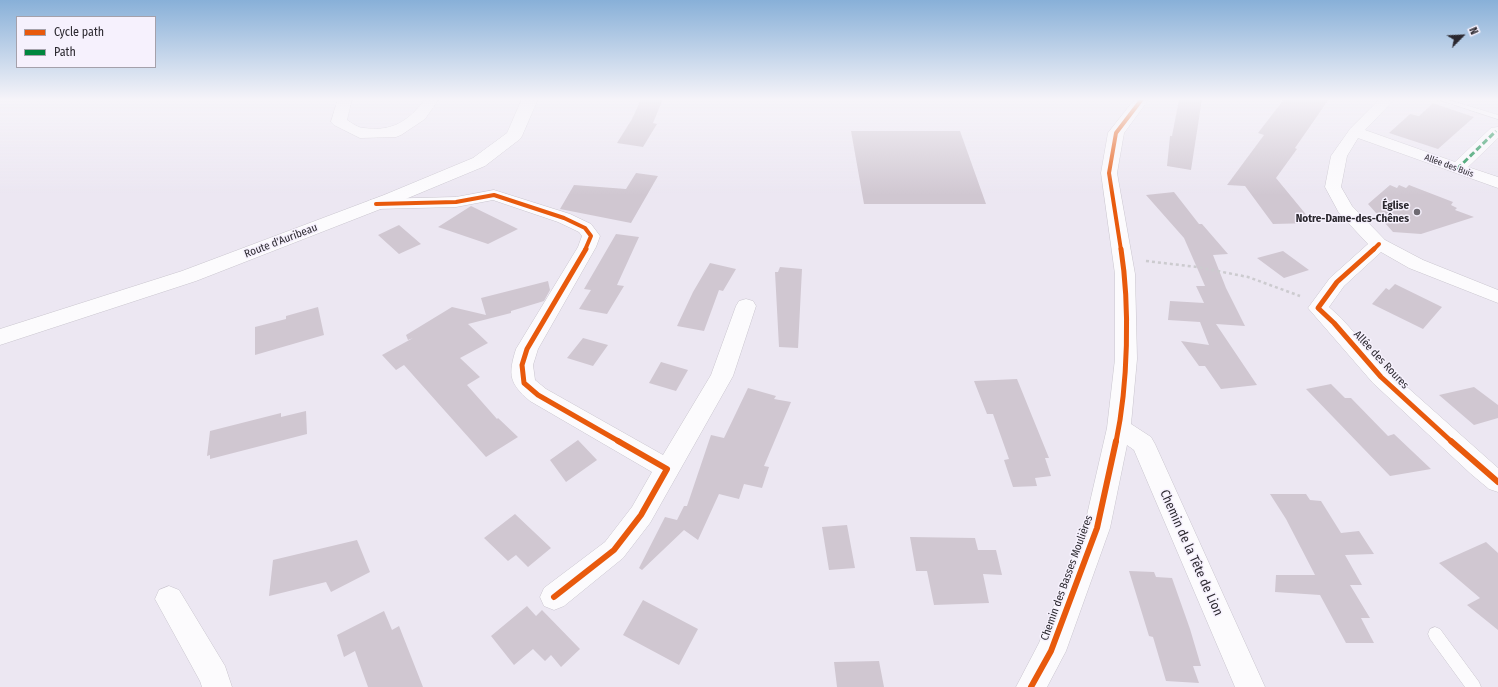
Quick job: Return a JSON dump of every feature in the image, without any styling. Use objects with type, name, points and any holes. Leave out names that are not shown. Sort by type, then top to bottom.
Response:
[{"type":"street","points":[[356,131],[360,133],[397,131]]},
{"type":"street","name":"Route d'Auribeau","points":[[0,337],[189,276],[376,204],[479,162],[514,136],[516,131]]},
{"type":"street","name":"Chemin des Basses Moulières","points":[[1031,687],[1051,650],[1097,528],[1119,428],[1126,359],[1125,274],[1110,173],[1117,131]]},
{"type":"street","points":[[1457,169],[1491,131]]},
{"type":"street","points":[[1355,132],[1339,156],[1333,187],[1345,210],[1379,244],[1416,264],[1498,297]]},
{"type":"street","name":"Allée des Buis","points":[[1355,132],[1498,183]]},
{"type":"street","points":[[376,204],[456,202],[494,195],[564,218],[585,228],[591,236],[587,246],[527,349],[522,365],[524,383],[538,395],[667,469]]},
{"type":"street","points":[[1321,303],[1337,282],[1379,244]]},
{"type":"street","name":"Allée des Roures","points":[[1321,303],[1318,308],[1334,323],[1381,377],[1480,468],[1498,482]]},
{"type":"street","points":[[554,598],[614,550],[640,515],[722,376],[746,306]]},
{"type":"street","name":"Chemin de la Tête de Lion","points":[[1119,428],[1143,444],[1250,687]]},
{"type":"street","points":[[169,599],[214,676],[218,687]]},
{"type":"lane","points":[[1435,634],[1474,687]]},
{"type":"path","points":[[1122,258],[1197,267],[1248,277],[1321,303]]},
{"type":"building","points":[[624,131],[653,131],[643,147],[617,143]]},
{"type":"building","points":[[851,131],[960,131],[986,204],[864,204]]},
{"type":"building","points":[[1173,131],[1197,131],[1191,170],[1167,166],[1170,136],[1172,136]]},
{"type":"building","points":[[1259,131],[1307,131],[1295,148],[1297,149],[1276,178],[1313,223],[1273,224],[1245,186],[1227,185],[1264,135],[1258,133]]},
{"type":"building","points":[[1391,131],[1458,131],[1438,149],[1389,133]]},
{"type":"building","points":[[636,173],[658,176],[631,223],[560,209],[574,185],[626,189]]},
{"type":"building","name":"Église Notre-Dame-des-Chênes","points":[[1390,185],[1397,188],[1399,185],[1406,188],[1409,185],[1453,202],[1451,205],[1457,208],[1455,210],[1474,217],[1421,234],[1393,232],[1368,204]]},
{"type":"building","points":[[1174,192],[1199,224],[1202,224],[1228,254],[1213,255],[1226,288],[1245,326],[1216,324],[1257,385],[1221,389],[1205,366],[1199,366],[1181,341],[1209,345],[1200,322],[1168,320],[1170,301],[1204,303],[1196,286],[1205,286],[1184,238],[1146,195]]},
{"type":"building","points":[[471,206],[518,229],[488,244],[438,227]]},
{"type":"building","points":[[399,225],[421,244],[399,254],[378,235]]},
{"type":"building","points":[[616,234],[639,237],[617,285],[624,286],[607,314],[579,309],[591,290],[584,289]]},
{"type":"building","points":[[1283,251],[1309,270],[1284,278],[1257,258]]},
{"type":"building","points":[[710,263],[736,269],[723,291],[719,290],[704,331],[677,326],[693,292]]},
{"type":"building","points":[[780,267],[802,269],[798,348],[779,347],[775,272],[778,272]]},
{"type":"building","points":[[548,281],[550,290],[544,301],[511,311],[511,313],[468,324],[488,343],[460,358],[480,377],[467,385],[497,419],[498,418],[518,437],[486,457],[404,365],[396,370],[382,355],[413,338],[408,340],[406,335],[452,307],[486,315],[481,298]]},
{"type":"building","points":[[1395,284],[1442,307],[1423,329],[1372,304],[1386,288],[1389,290]]},
{"type":"building","points":[[318,307],[324,335],[255,355],[255,327],[286,319],[286,316]]},
{"type":"building","points":[[583,338],[608,345],[593,366],[567,358]]},
{"type":"building","points":[[661,362],[688,370],[676,391],[649,383]]},
{"type":"building","points":[[1017,379],[1049,458],[1045,458],[1051,476],[1035,478],[1037,486],[1013,487],[1004,460],[1009,459],[993,414],[987,414],[974,381]]},
{"type":"building","points":[[1331,384],[1345,398],[1351,398],[1388,436],[1394,434],[1431,469],[1390,476],[1306,389]]},
{"type":"building","points":[[1474,387],[1498,405],[1498,418],[1474,425],[1439,395]]},
{"type":"building","points":[[748,388],[776,396],[774,399],[791,402],[764,466],[769,467],[762,488],[744,484],[739,499],[719,494],[698,540],[684,530],[642,570],[639,568],[665,517],[677,520],[684,506],[687,506],[711,435],[724,438]]},
{"type":"building","points":[[306,411],[307,434],[210,459],[210,455],[207,456],[210,431],[281,413],[281,417]]},
{"type":"building","points":[[578,440],[597,460],[566,482],[550,460]]},
{"type":"building","points":[[1270,494],[1306,494],[1310,500],[1321,501],[1341,533],[1359,531],[1374,554],[1345,555],[1362,585],[1350,585],[1370,618],[1361,618],[1374,643],[1346,643],[1320,595],[1275,592],[1276,575],[1315,575],[1286,519]]},
{"type":"building","points":[[515,514],[551,548],[528,567],[516,555],[508,561],[484,538]]},
{"type":"building","points":[[847,525],[855,568],[829,570],[822,527]]},
{"type":"building","points":[[910,537],[975,538],[978,550],[996,550],[1002,575],[983,574],[989,603],[934,605],[927,571],[916,571]]},
{"type":"building","points":[[357,540],[370,572],[331,592],[326,582],[269,596],[273,560]]},
{"type":"building","points":[[1486,542],[1498,553],[1498,630],[1467,605],[1480,598],[1439,563]]},
{"type":"building","points":[[1129,571],[1154,572],[1156,577],[1172,578],[1201,666],[1193,666],[1199,683],[1166,681],[1153,637],[1149,636]]},
{"type":"building","points":[[643,600],[698,629],[679,665],[623,635]]},
{"type":"building","points":[[527,606],[536,616],[542,610],[580,649],[561,667],[551,655],[545,661],[533,649],[514,665],[491,636]]},
{"type":"building","points":[[384,611],[392,630],[399,626],[423,687],[368,687],[355,651],[344,657],[337,635]]},
{"type":"building","points":[[879,661],[884,687],[837,687],[834,662]]},
{"type":"marked path","points":[[1457,169],[1496,131]]},
{"type":"cycle path","points":[[1031,687],[1051,651],[1097,528],[1119,428],[1126,359],[1125,274],[1109,173],[1117,131]]},
{"type":"cycle path","points":[[376,204],[456,202],[494,195],[564,218],[585,228],[591,236],[587,247],[527,349],[522,365],[524,383],[538,395],[667,469],[641,515],[614,550],[554,597]]},
{"type":"cycle path","points":[[1379,244],[1337,282],[1318,308],[1334,323],[1381,377],[1498,482]]},
{"type":"place","name":"Église Notre-Dame-des-Chênes","points":[[1417,212]]}]
